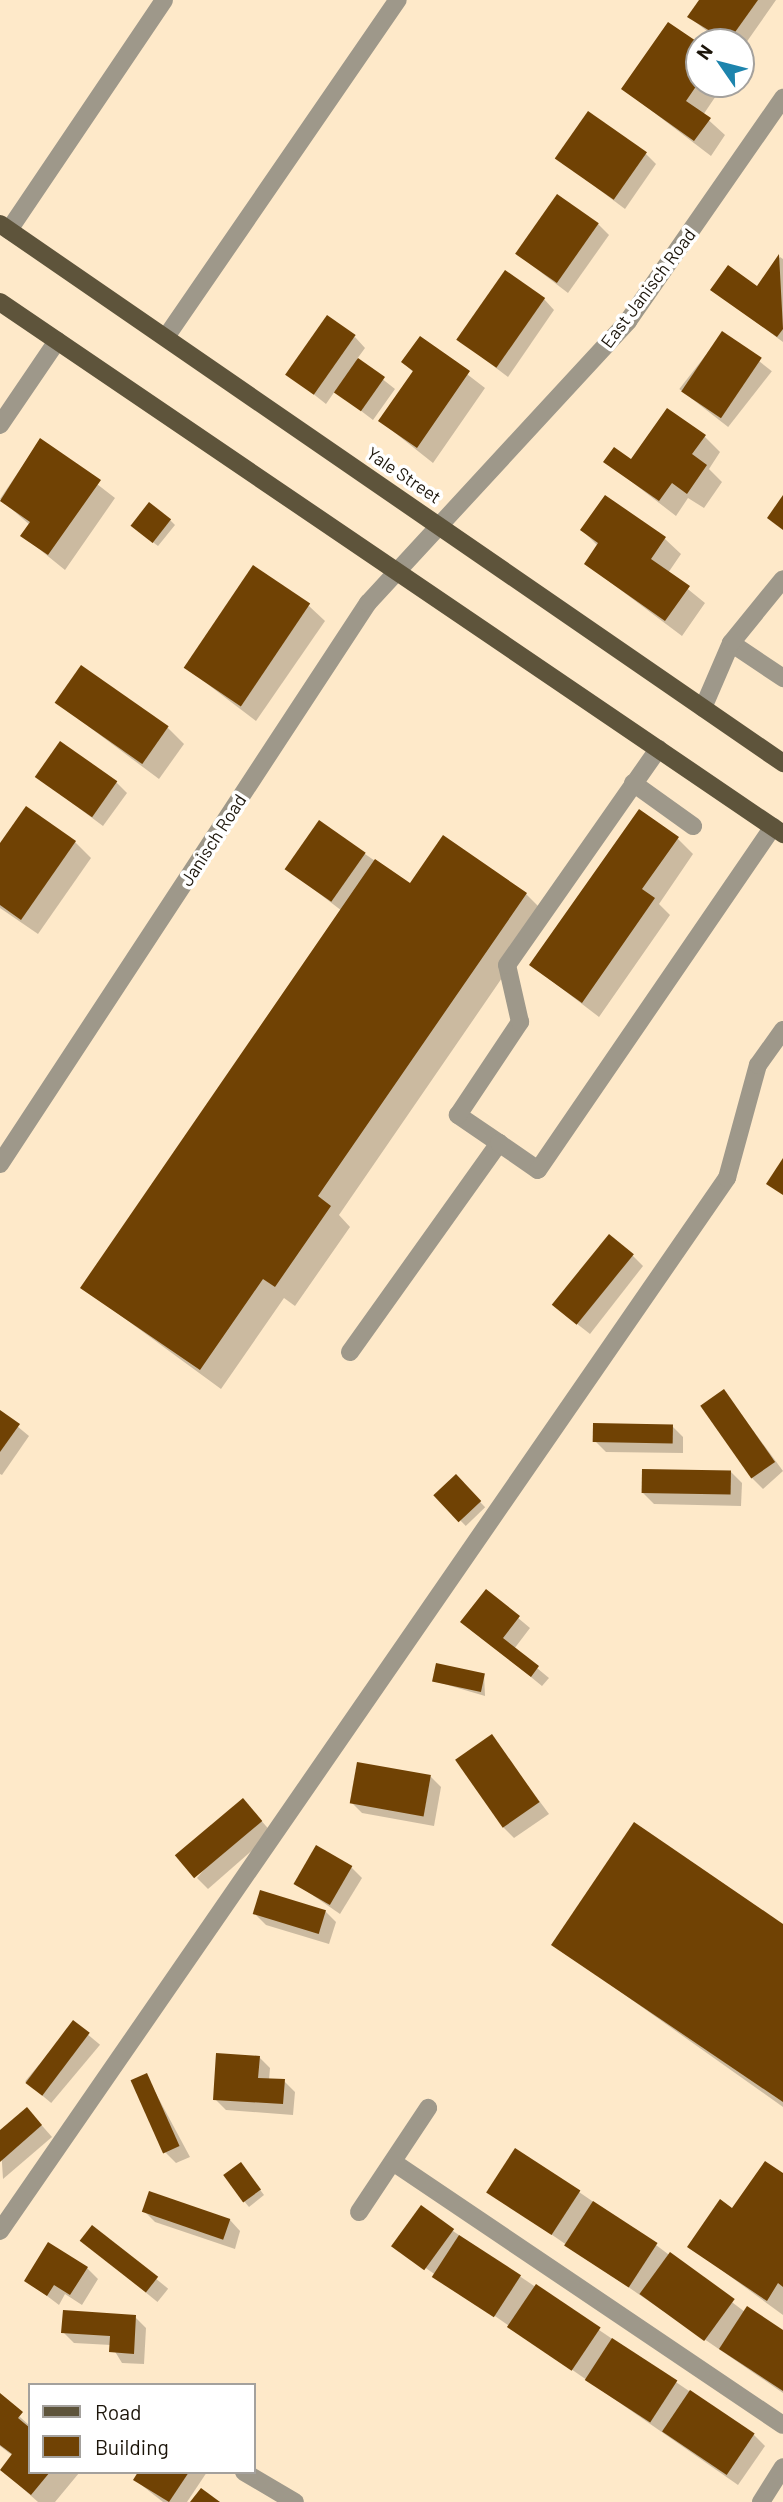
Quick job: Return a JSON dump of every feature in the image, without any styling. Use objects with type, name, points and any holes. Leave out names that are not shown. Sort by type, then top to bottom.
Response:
[{"type":"main road","name":"Yale Street","points":[[4,227],[783,763]]},
{"type":"main road","points":[[0,302],[398,570],[778,831]]},
{"type":"street","points":[[4,227],[164,0]]},
{"type":"street","points":[[166,337],[398,0]]},
{"type":"street","name":"East Janisch Road","points":[[438,524],[628,321],[783,98]]},
{"type":"street","points":[[0,425],[57,341]]},
{"type":"street","name":"Janisch Road","points":[[0,1164],[368,603],[438,524]]},
{"type":"street","points":[[703,708],[732,643],[783,579]]},
{"type":"street","points":[[732,643],[783,678]]},
{"type":"street","points":[[658,749],[508,965],[520,1021],[458,1115],[538,1170],[778,831]]},
{"type":"street","points":[[634,783],[693,826]]},
{"type":"street","points":[[0,2231],[727,1178],[758,1065],[783,1030]]},
{"type":"street","points":[[350,1353],[499,1143]]},
{"type":"street","points":[[359,2212],[428,2108]]},
{"type":"street","points":[[393,2162],[783,2425]]},
{"type":"street","points":[[761,2502],[783,2467]]},
{"type":"street","points":[[247,2474],[295,2502]]},
{"type":"building","points":[[699,0],[758,0],[738,28],[705,28],[687,17]]},
{"type":"building","points":[[668,22],[685,34],[686,101],[711,118],[694,141],[621,89]]},
{"type":"building","points":[[588,111],[647,152],[614,200],[555,159]]},
{"type":"building","points":[[557,194],[599,223],[557,283],[515,254]]},
{"type":"building","points":[[779,254],[783,329],[777,337],[710,290],[728,265],[757,286]]},
{"type":"building","points":[[505,270],[545,298],[496,368],[456,340]]},
{"type":"building","points":[[327,315],[356,335],[314,395],[285,375]]},
{"type":"building","points":[[722,331],[762,358],[721,418],[681,392]]},
{"type":"building","points":[[420,336],[470,371],[417,448],[378,421],[413,371],[401,362]]},
{"type":"building","points":[[358,358],[385,377],[361,411],[334,392]]},
{"type":"building","points":[[667,408],[706,435],[692,454],[707,465],[687,494],[672,483],[659,501],[603,462],[614,447],[631,459]]},
{"type":"building","points":[[40,438],[101,480],[48,555],[20,536],[30,522],[0,501]]},
{"type":"building","points":[[605,495],[666,537],[651,559],[690,586],[665,621],[584,564],[598,543],[580,530]]},
{"type":"building","points":[[783,495],[783,530],[767,518]]},
{"type":"building","points":[[149,502],[171,519],[153,543],[131,526]]},
{"type":"building","points":[[253,565],[310,604],[241,706],[184,668]]},
{"type":"building","points":[[81,665],[169,726],[142,764],[55,703]]},
{"type":"building","points":[[60,741],[117,781],[92,817],[35,777]]},
{"type":"building","points":[[26,806],[76,841],[21,920],[0,905],[0,843]]},
{"type":"building","points":[[639,809],[679,837],[642,889],[655,898],[582,1003],[529,965]]},
{"type":"building","points":[[319,820],[366,853],[331,902],[285,869]]},
{"type":"building","points":[[443,835],[527,893],[318,1196],[331,1206],[275,1287],[263,1279],[200,1370],[80,1288],[375,859],[410,883]]},
{"type":"building","points":[[783,1158],[783,1195],[766,1184]]},
{"type":"building","points":[[609,1234],[634,1254],[577,1325],[552,1305]]},
{"type":"building","points":[[724,1389],[775,1462],[751,1479],[700,1406]]},
{"type":"building","points":[[0,1410],[20,1424],[0,1452]]},
{"type":"building","points":[[593,1423],[673,1424],[673,1443],[593,1442]]},
{"type":"building","points":[[642,1469],[731,1471],[731,1495],[642,1493]]},
{"type":"building","points":[[456,1474],[481,1501],[459,1522],[433,1495]]},
{"type":"building","points":[[486,1589],[520,1616],[503,1638],[539,1666],[531,1677],[460,1622]]},
{"type":"building","points":[[436,1663],[485,1673],[481,1692],[432,1682]]},
{"type":"building","points":[[492,1734],[540,1802],[503,1828],[455,1760]]},
{"type":"building","points":[[357,1762],[431,1775],[424,1816],[350,1803]]},
{"type":"building","points":[[243,1798],[262,1821],[194,1878],[175,1855]]},
{"type":"building","points":[[634,1822],[783,1924],[783,2102],[551,1945]]},
{"type":"building","points":[[316,1845],[352,1866],[330,1905],[294,1884]]},
{"type":"building","points":[[260,1890],[326,1910],[319,1934],[253,1914]]},
{"type":"building","points":[[73,2020],[90,2033],[42,2096],[25,2083]]},
{"type":"building","points":[[216,2053],[260,2056],[258,2078],[285,2079],[283,2104],[213,2100]]},
{"type":"building","points":[[147,2073],[180,2146],[163,2153],[131,2080]]},
{"type":"building","points":[[27,2107],[42,2125],[0,2162],[0,2130]]},
{"type":"building","points":[[515,2148],[580,2190],[552,2235],[486,2192]]},
{"type":"building","points":[[765,2161],[783,2173],[783,2287],[778,2283],[767,2301],[687,2247],[720,2199],[732,2208]]},
{"type":"building","points":[[241,2162],[261,2190],[243,2202],[223,2175]]},
{"type":"building","points":[[149,2191],[230,2219],[223,2240],[142,2212]]},
{"type":"building","points":[[593,2201],[658,2243],[629,2287],[564,2245]]},
{"type":"building","points":[[421,2205],[454,2229],[424,2270],[391,2246]]},
{"type":"building","points":[[92,2225],[158,2277],[146,2292],[80,2241]]},
{"type":"building","points":[[459,2235],[521,2275],[494,2317],[432,2277]]},
{"type":"building","points":[[48,2242],[88,2267],[70,2295],[54,2285],[47,2296],[24,2281]]},
{"type":"building","points":[[670,2252],[735,2299],[704,2341],[639,2294]]},
{"type":"building","points":[[536,2284],[601,2328],[572,2371],[507,2327]]},
{"type":"building","points":[[747,2306],[783,2330],[783,2391],[719,2349]]},
{"type":"building","points":[[63,2310],[136,2315],[134,2354],[109,2352],[110,2336],[61,2333]]},
{"type":"building","points":[[612,2338],[677,2380],[650,2422],[585,2380]]},
{"type":"building","points":[[690,2390],[755,2434],[727,2475],[662,2431]]},
{"type":"building","points":[[0,2393],[23,2412],[18,2418],[28,2426],[28,2474],[48,2474],[31,2495],[0,2470],[12,2454],[0,2445]]},
{"type":"building","points":[[137,2474],[188,2474],[169,2502],[133,2480]]},
{"type":"building","points":[[201,2488],[220,2502],[190,2502]]}]
